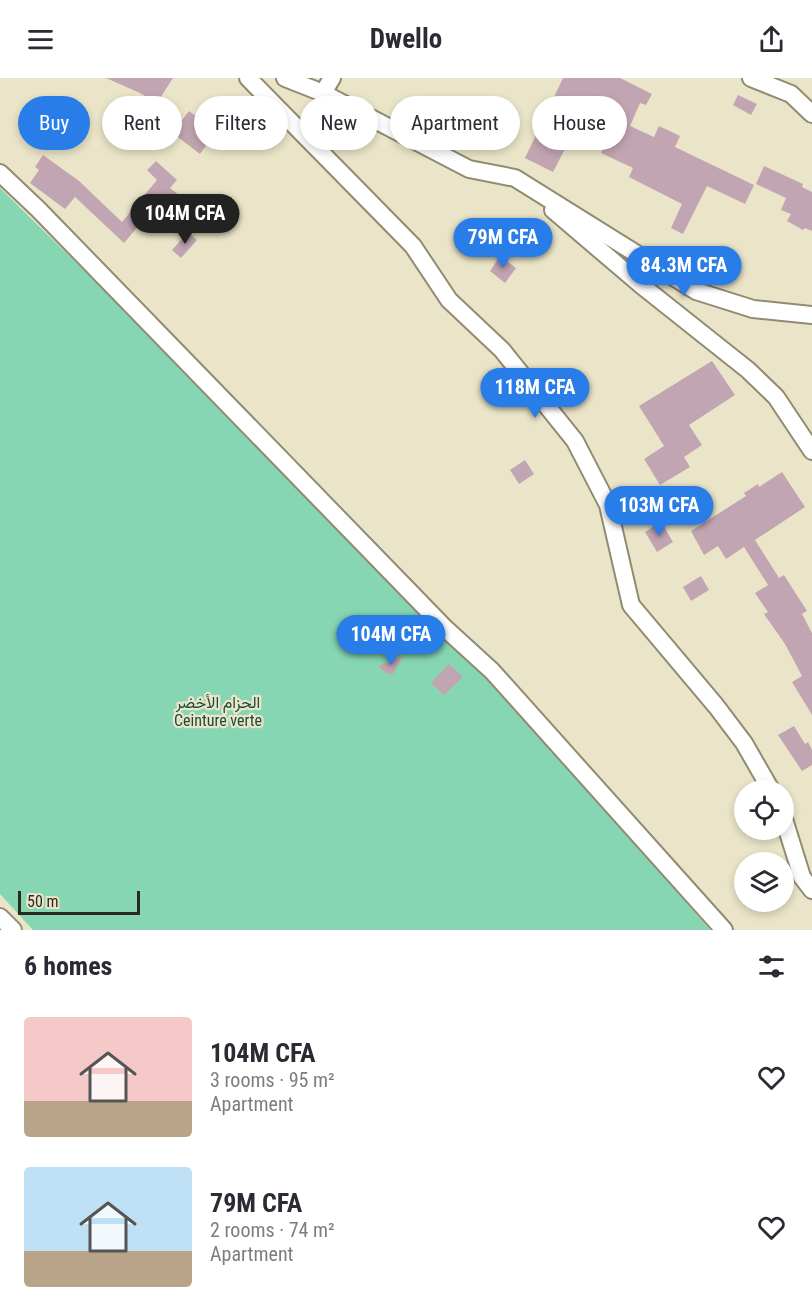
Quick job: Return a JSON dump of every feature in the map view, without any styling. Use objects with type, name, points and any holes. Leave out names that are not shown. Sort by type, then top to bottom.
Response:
[{"type":"street","points":[[248,78],[413,246],[449,300],[502,350],[575,441],[608,505],[631,605],[716,706],[744,743],[765,780]]},
{"type":"street","points":[[285,78],[323,93],[469,169],[515,177],[696,291],[753,309],[812,315]]},
{"type":"street","points":[[323,93],[332,78]]},
{"type":"street","points":[[751,78],[791,94],[812,114]]},
{"type":"street","points":[[0,172],[446,629],[492,671],[724,930]]},
{"type":"street","points":[[515,177],[641,285],[748,370],[776,397],[812,451]]},
{"type":"street","points":[[790,840],[802,877],[812,890]]},
{"type":"street","points":[[0,917],[12,930]]},
{"type":"green space","name":"الحزام الأخضر Ceinture verte","points":[[0,188],[216,400],[500,690],[710,930],[33,930],[0,894]]},
{"type":"building","points":[[106,78],[173,78],[161,96],[145,96]]},
{"type":"building","points":[[563,78],[620,78],[652,94],[646,105],[640,103],[630,126],[654,137],[659,126],[680,136],[675,147],[754,185],[745,204],[707,186],[683,234],[671,228],[682,204],[629,177],[633,168],[601,153],[602,150],[627,150],[627,96],[554,96]]},
{"type":"building","points":[[738,95],[757,104],[751,115],[733,105]]},
{"type":"building","points":[[189,111],[194,115],[194,149],[182,140],[182,120]]},
{"type":"building","points":[[532,143],[532,150],[564,150],[553,172],[525,158]]},
{"type":"building","points":[[43,155],[79,181],[122,222],[157,180],[147,170],[156,161],[177,180],[170,188],[183,198],[175,209],[161,199],[124,243],[75,197],[65,209],[30,183],[39,170],[35,167]]},
{"type":"building","points":[[764,166],[803,184],[802,187],[812,192],[812,231],[805,228],[803,230],[787,221],[791,214],[781,210],[786,198],[756,184]]},
{"type":"building","points":[[188,232],[197,240],[181,258],[172,250]]},
{"type":"building","points":[[500,256],[516,268],[505,283],[490,271]]},
{"type":"building","points":[[712,361],[735,395],[689,425],[702,445],[684,457],[690,467],[660,485],[644,459],[664,446],[639,406]]},
{"type":"building","points":[[525,460],[534,474],[519,484],[510,470]]},
{"type":"building","points":[[782,472],[805,507],[755,540],[779,578],[784,575],[807,611],[802,614],[812,633],[812,715],[792,682],[802,676],[785,644],[764,614],[768,612],[755,593],[768,585],[744,547],[726,559],[718,546],[704,555],[691,531],[746,496],[744,493],[758,484],[759,487]]},
{"type":"building","points":[[661,522],[673,542],[657,552],[645,532]]},
{"type":"building","points":[[701,576],[709,590],[691,601],[683,587]]},
{"type":"building","points":[[403,656],[392,675],[378,666]]},
{"type":"building","points":[[449,664],[463,677],[444,695],[431,683]]},
{"type":"building","points":[[794,726],[805,744],[808,742],[812,750],[812,765],[802,771],[778,735]]}]
